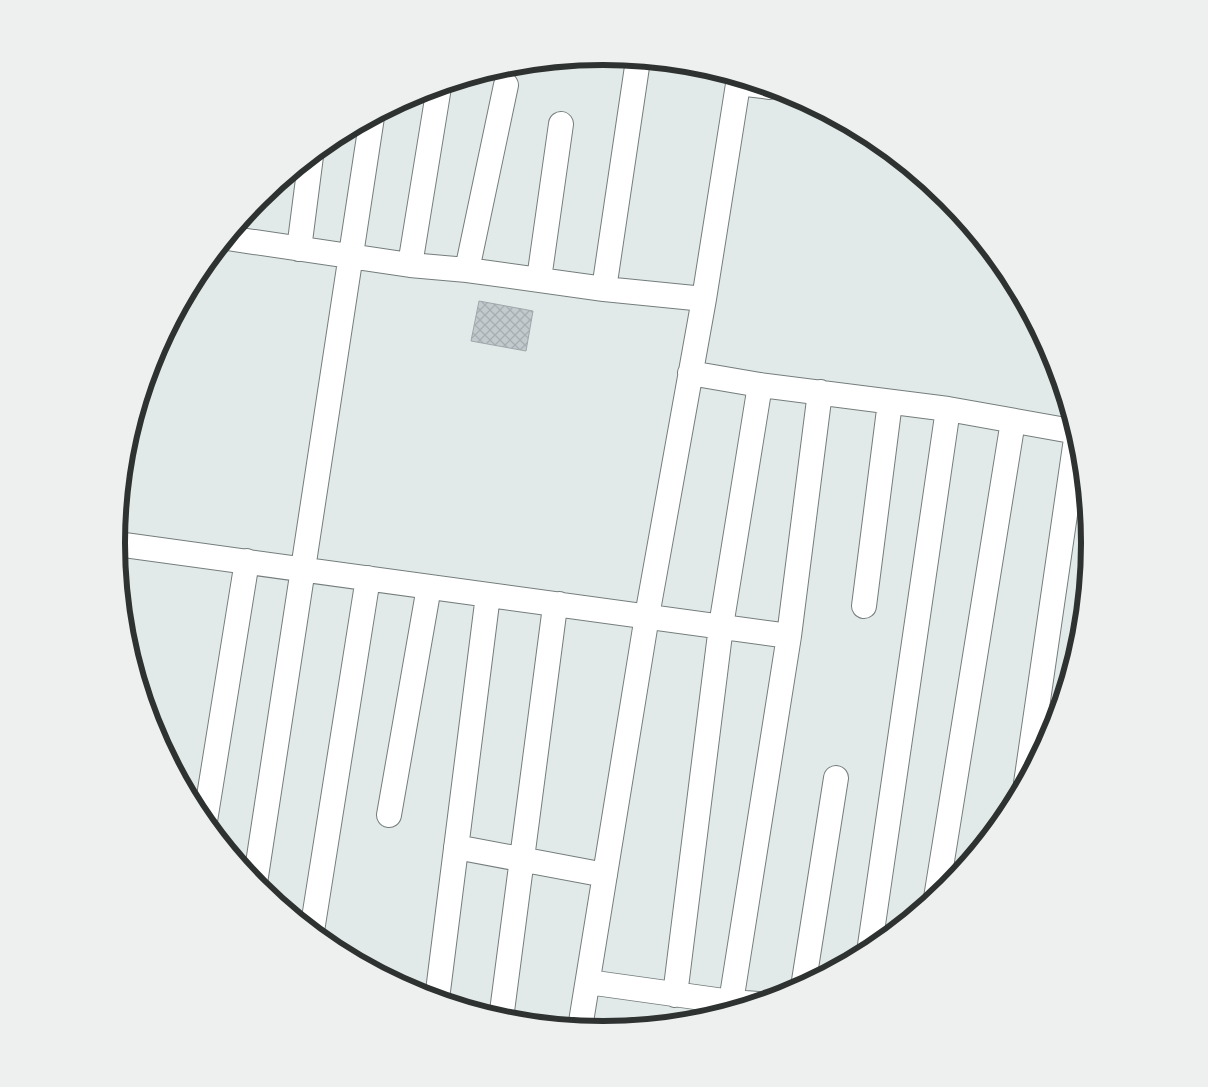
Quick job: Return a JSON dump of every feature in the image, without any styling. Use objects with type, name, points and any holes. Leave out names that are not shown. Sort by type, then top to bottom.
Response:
[{"type":"street","points":[[604,289],[637,66]]},
{"type":"street","points":[[581,1021],[647,616],[704,299],[737,84]]},
{"type":"street","points":[[467,270],[506,85]]},
{"type":"street","points":[[410,265],[438,95]]},
{"type":"street","points":[[539,279],[561,124]]},
{"type":"street","points":[[257,872],[371,126]]},
{"type":"street","points":[[299,249],[311,166]]},
{"type":"street","points":[[235,239],[410,265],[467,270],[604,289],[704,299]]},
{"type":"street","points":[[690,373],[760,385],[948,409],[1068,431]]},
{"type":"street","points":[[675,995],[721,626],[760,385]]},
{"type":"street","points":[[731,1002],[789,636],[820,392]]},
{"type":"street","points":[[864,606],[890,402]]},
{"type":"street","points":[[871,941],[948,409]]},
{"type":"street","points":[[938,886],[1013,421]]},
{"type":"street","points":[[1029,762],[1074,455]]},
{"type":"street","points":[[125,545],[789,636]]},
{"type":"street","points":[[207,810],[247,562]]},
{"type":"street","points":[[313,923],[368,578]]},
{"type":"street","points":[[389,815],[430,586]]},
{"type":"street","points":[[438,992],[488,595]]},
{"type":"street","points":[[502,1011],[554,614],[559,604]]},
{"type":"street","points":[[805,978],[836,778]]},
{"type":"street","points":[[456,846],[605,875]]},
{"type":"street","points":[[588,982],[739,1003]]},
{"type":"building","points":[[479,301],[533,311],[526,351],[471,341]]}]
